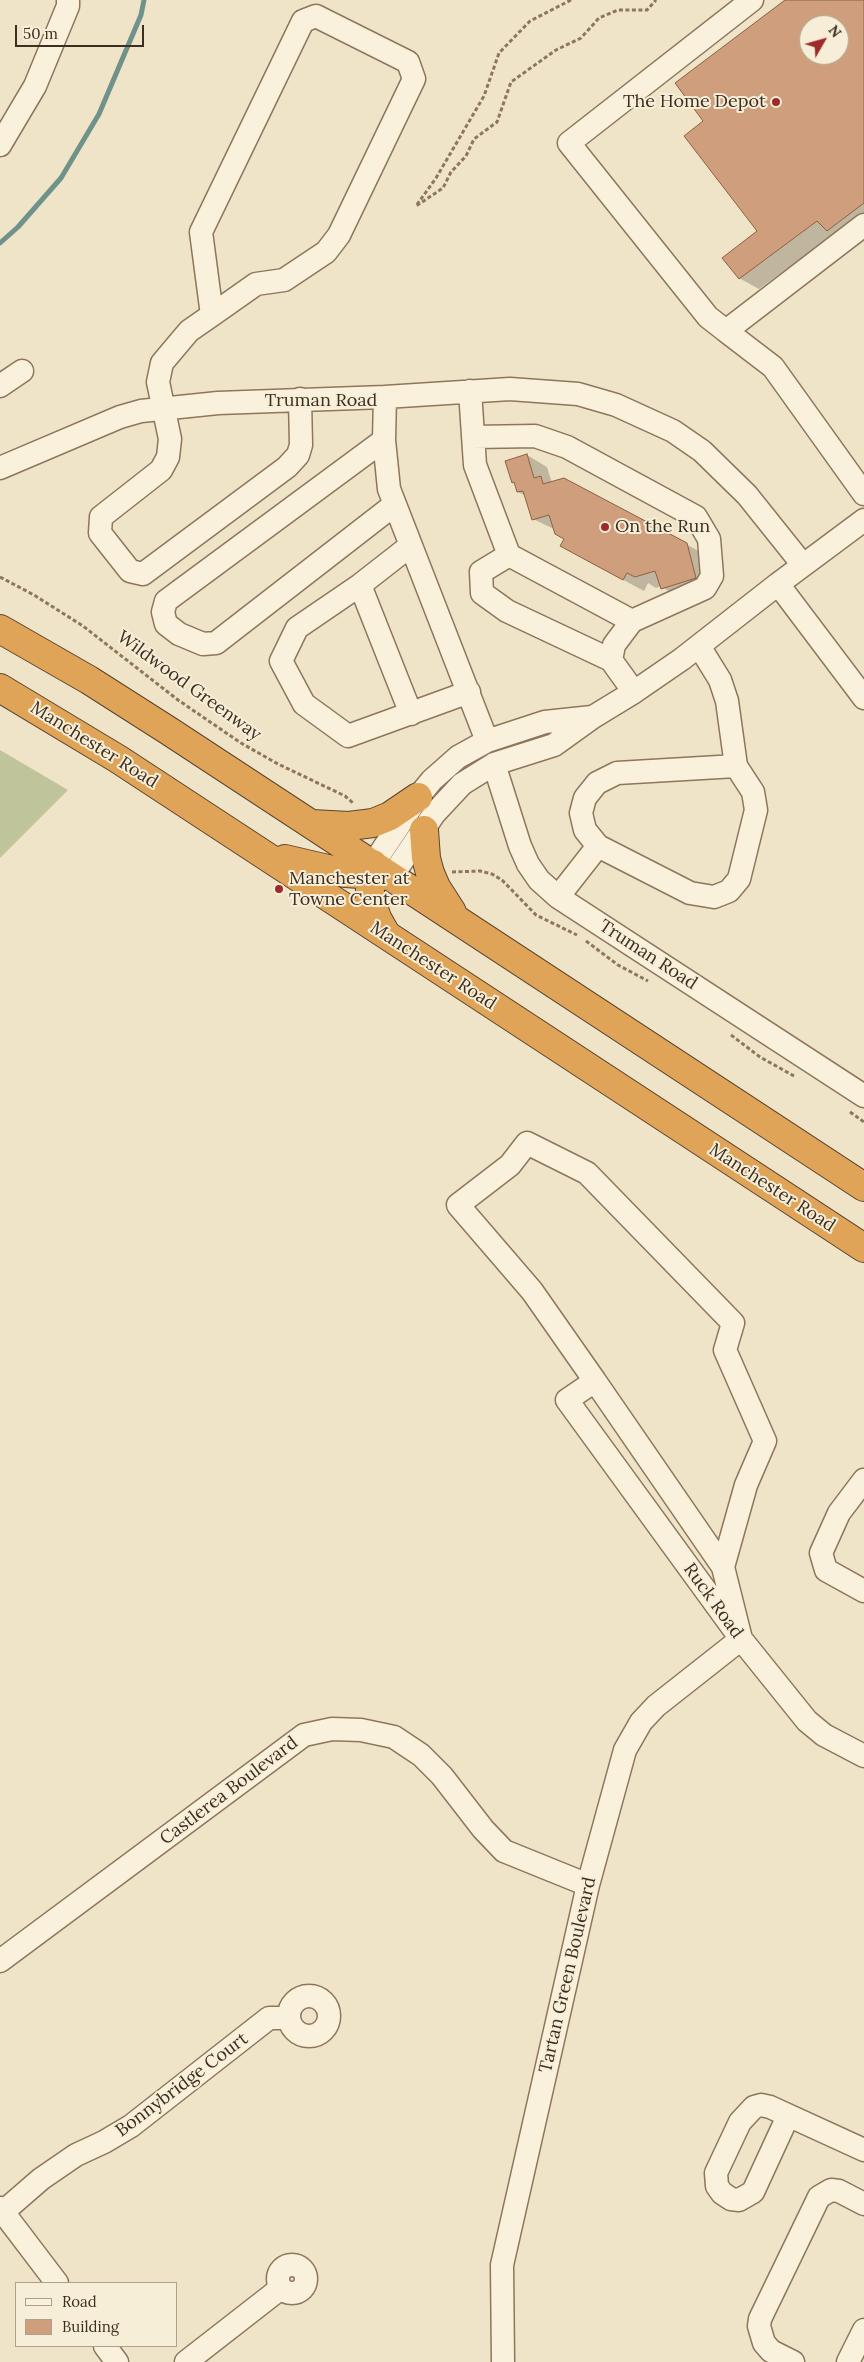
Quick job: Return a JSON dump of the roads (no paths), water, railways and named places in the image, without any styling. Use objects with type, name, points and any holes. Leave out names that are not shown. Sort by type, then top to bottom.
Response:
[{"type":"highway","points":[[0,629],[97,685],[311,824],[378,872],[457,920],[864,1187]]},
{"type":"highway","name":"Manchester Road","points":[[0,688],[118,759],[864,1248]]},
{"type":"highway","points":[[311,824],[349,826],[373,823],[390,816],[418,797]]},
{"type":"highway","points":[[424,830],[426,858],[430,873],[436,887],[457,920]]},
{"type":"highway","points":[[258,851],[314,867],[378,872]]},
{"type":"highway","points":[[378,872],[370,896],[377,918],[386,934]]},
{"type":"street","points":[[0,145],[35,86],[68,6],[68,0]]},
{"type":"street","points":[[752,0],[569,143],[708,317],[773,367],[864,494]]},
{"type":"street","points":[[212,315],[201,232],[303,21],[316,16],[408,62],[414,78],[339,235],[326,252],[284,280],[256,284],[212,315],[189,331],[162,363],[158,382],[170,439],[168,457],[161,470],[101,517],[100,533],[130,571],[143,574],[287,467],[298,455],[301,445],[300,399]]},
{"type":"street","points":[[726,331],[864,225]]},
{"type":"street","points":[[0,386],[22,371]]},
{"type":"street","points":[[385,396],[510,389],[578,394],[616,405],[673,431],[702,451],[727,473],[747,495],[803,565]]},
{"type":"street","points":[[470,391],[475,465],[509,555],[632,621]]},
{"type":"street","name":"Truman Road","points":[[0,468],[120,417],[162,408],[300,399],[385,396],[384,440],[386,468],[394,505],[487,741]]},
{"type":"street","points":[[473,437],[535,436],[566,447],[696,517],[709,539],[712,576],[705,588],[632,621],[614,645],[611,660]]},
{"type":"street","points":[[384,440],[166,602],[162,612],[166,624],[179,634],[203,644],[216,643],[394,505]]},
{"type":"street","points":[[378,872],[424,830],[447,797],[477,772],[494,764],[554,745],[699,646],[864,520]]},
{"type":"street","points":[[410,546],[360,585],[296,628],[281,661],[304,704],[348,736],[469,692]]},
{"type":"street","points":[[509,555],[481,572],[482,593],[506,611],[611,660],[634,692]]},
{"type":"street","points":[[778,584],[864,698]]},
{"type":"street","points":[[360,585],[411,714]]},
{"type":"street","points":[[699,646],[720,680],[727,701],[736,766],[753,792],[756,810],[739,879],[729,891],[714,897],[690,893],[598,846],[585,830],[581,814],[585,798],[597,783],[617,773],[736,766]]},
{"type":"street","points":[[378,872],[418,797],[446,766],[487,741],[545,722],[593,717]]},
{"type":"street","name":"Truman Road","points":[[494,764],[520,846],[528,864],[539,880],[558,897],[856,1104]]},
{"type":"street","points":[[558,897],[598,846]]},
{"type":"street","points":[[723,1567],[746,1485],[765,1441],[725,1350],[732,1322],[587,1173],[527,1143],[510,1165],[458,1205],[532,1291],[723,1567],[741,1640]]},
{"type":"street","name":"Ruck Road","points":[[595,1381],[567,1400],[583,1423],[741,1640],[807,1720],[824,1735],[864,1756]]},
{"type":"street","points":[[864,1480],[839,1513],[821,1553],[826,1570],[864,1591]]},
{"type":"street","name":"Tartan Green Boulevard","points":[[503,2362],[502,2265],[588,1885],[625,1750],[641,1722],[656,1706],[741,1640]]},
{"type":"street","name":"Castlerea Boulevard","points":[[0,1961],[304,1735],[332,1729],[361,1730],[394,1736],[421,1755],[442,1776],[504,1851],[588,1885]]},
{"type":"street","name":"Bonnybridge Court","points":[[2,2210],[41,2179],[76,2155],[131,2126],[269,2018],[289,2018]]},
{"type":"street","points":[[788,2116],[864,2150]]},
{"type":"street","points":[[793,2362],[771,2351],[764,2343],[759,2326],[760,2319],[819,2197],[830,2190],[839,2191],[864,2204]]},
{"type":"street","points":[[2,2210],[56,2282]]},
{"type":"street","points":[[186,2362],[281,2288]]},
{"type":"street","points":[[848,2362],[864,2330]]},
{"type":"street","points":[[106,2347],[117,2362]]},
{"type":"waterway","points":[[0,243],[18,227],[61,178],[99,114],[141,15],[144,0]]},
{"type":"place","name":"The Home Depot","points":[[776,102]]},
{"type":"place","name":"On the Run","points":[[605,527]]},
{"type":"place","name":"Manchester at Towne Center","points":[[279,889]]}]
